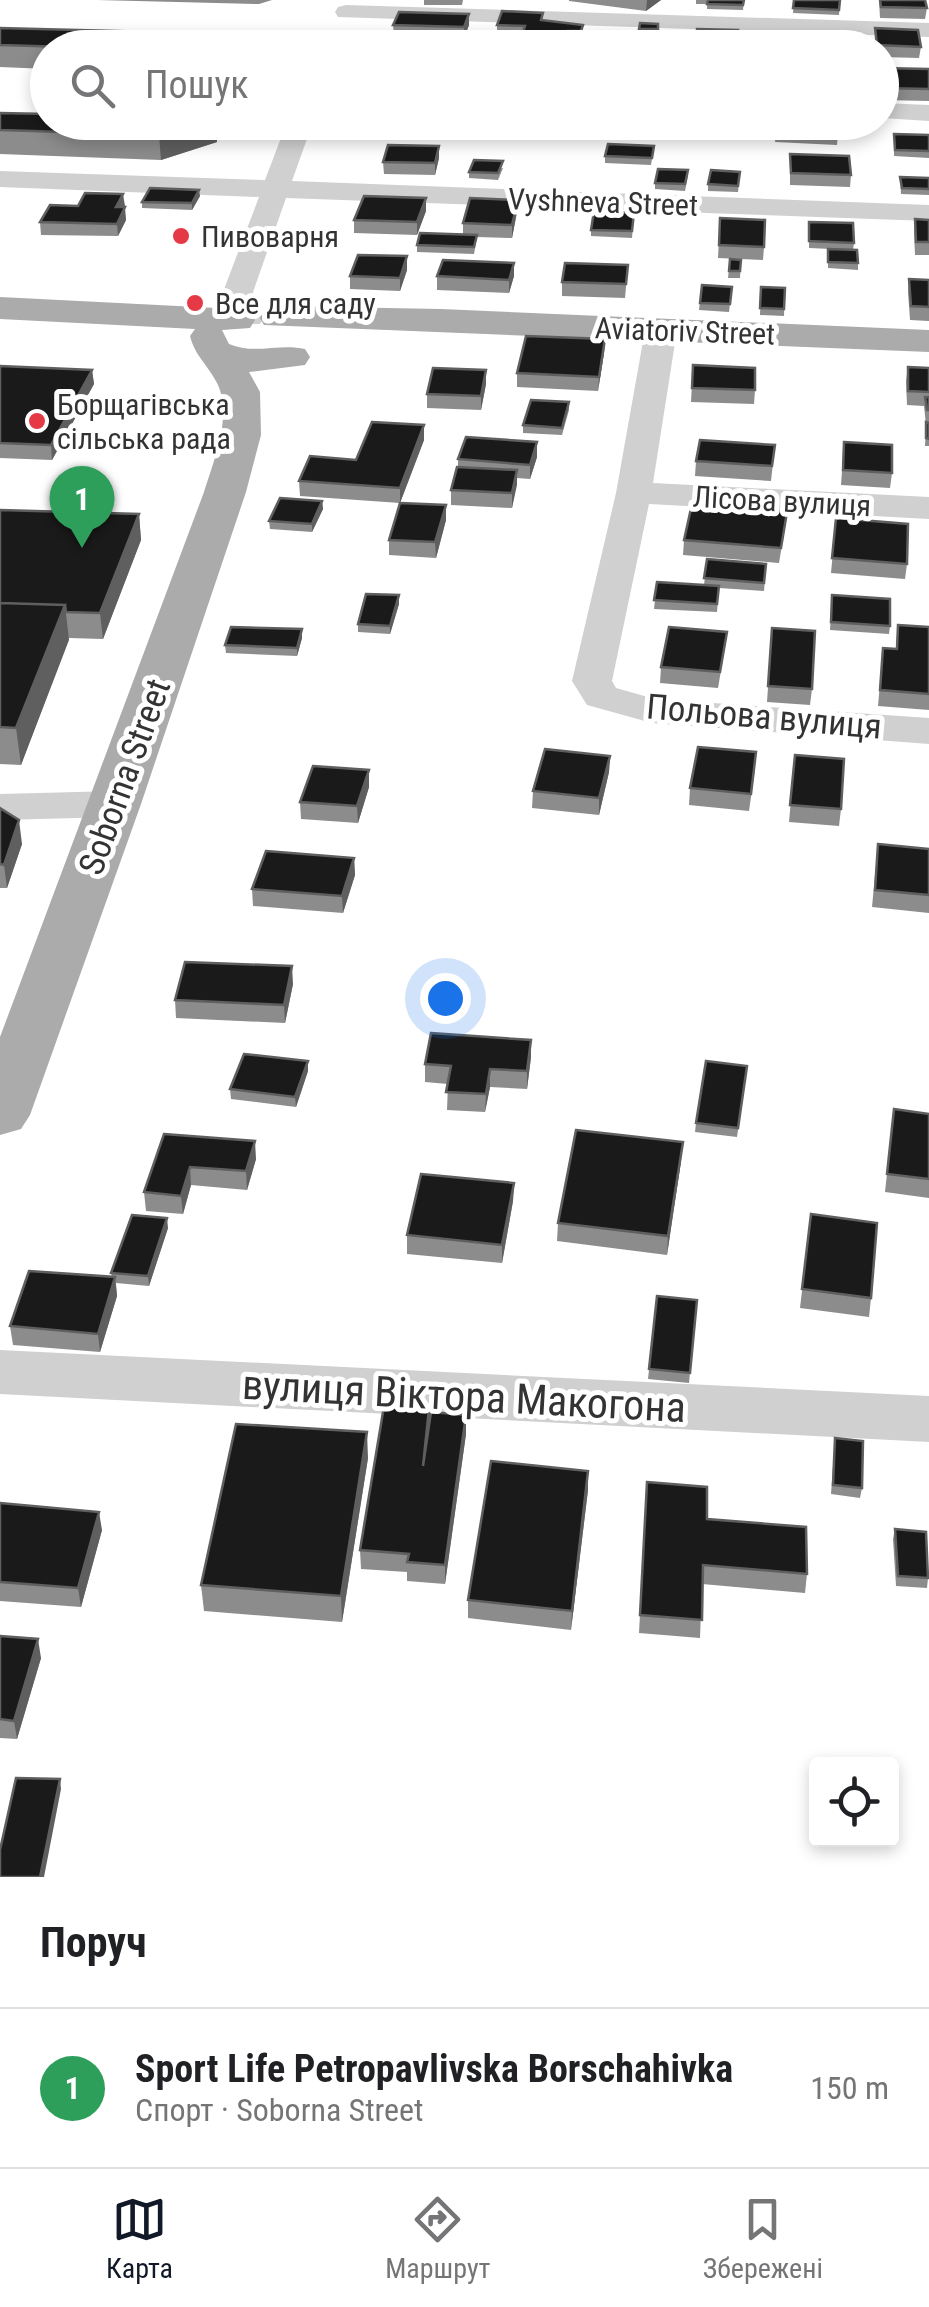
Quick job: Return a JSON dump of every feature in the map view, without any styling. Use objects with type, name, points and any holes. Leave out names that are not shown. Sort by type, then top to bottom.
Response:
[{"type":"main road","points":[[0,308],[102,312]]},
{"type":"main road","name":"Aviatoriv Street","points":[[102,312],[441,320],[929,341]]},
{"type":"main road","name":"Aviatoriv Street","points":[[102,312],[156,324],[217,352],[262,361],[441,320]]},
{"type":"main road","points":[[217,352],[208,336],[254,318],[314,328],[318,342],[297,355]]},
{"type":"main road","name":"Soborna Street","points":[[0,1115],[226,492],[241,435],[241,392],[217,352]]},
{"type":"main road","name":"Soborna Street","points":[[241,435],[297,355]]},
{"type":"street","points":[[345,14],[929,30]]},
{"type":"street","points":[[899,112],[929,113]]},
{"type":"street","points":[[254,318],[238,292],[294,140]]},
{"type":"street","name":"Vyshneva Street","points":[[0,179],[929,213]]},
{"type":"street","points":[[634,493],[661,330]]},
{"type":"street","name":"Лісова вулиця","points":[[634,493],[929,508]]},
{"type":"street","name":"Польова вулиця","points":[[634,493],[592,681],[600,696],[652,712],[929,731]]},
{"type":"street","points":[[0,808],[116,804]]},
{"type":"street","name":"вулиця Віктора Макогона","points":[[0,1372],[929,1419]]},
{"type":"building","points":[[708,0],[744,0],[743,5],[707,4]]},
{"type":"building","points":[[794,0],[840,0],[839,10],[793,8]]},
{"type":"building","points":[[880,0],[925,0],[927,8],[881,7]]},
{"type":"building","points":[[502,11],[543,13],[541,20],[583,25],[581,30],[524,30],[525,26],[497,25]]},
{"type":"building","points":[[399,12],[469,14],[464,27],[393,25]]},
{"type":"building","points":[[640,23],[658,24],[658,29],[639,29]]},
{"type":"building","points":[[0,28],[77,30],[30,30],[30,46],[0,45]]},
{"type":"building","points":[[875,28],[918,30],[921,47],[899,46],[899,30]]},
{"type":"building","points":[[899,68],[929,69],[929,89],[899,88]]},
{"type":"building","points":[[0,113],[30,114],[30,131],[0,130]]},
{"type":"building","points":[[899,134],[929,135],[929,151],[895,150],[894,140],[899,140]]},
{"type":"building","points":[[608,144],[654,146],[652,158],[605,156]]},
{"type":"building","points":[[388,145],[439,146],[435,163],[383,162]]},
{"type":"building","points":[[790,154],[849,156],[851,175],[791,173]]},
{"type":"building","points":[[474,160],[503,161],[498,173],[469,172]]},
{"type":"building","points":[[658,169],[688,170],[685,184],[655,183]]},
{"type":"building","points":[[711,170],[740,172],[738,186],[708,184]]},
{"type":"building","points":[[900,177],[929,178],[929,189],[902,188]]},
{"type":"building","points":[[150,188],[199,190],[192,203],[142,202]]},
{"type":"building","points":[[85,193],[123,194],[116,207],[125,207],[117,224],[40,222],[50,205],[78,206]]},
{"type":"building","points":[[364,196],[426,198],[417,222],[354,220]]},
{"type":"building","points":[[470,198],[518,200],[512,225],[463,223]]},
{"type":"building","points":[[594,211],[634,213],[632,231],[591,230]]},
{"type":"building","points":[[720,218],[765,220],[764,247],[719,245]]},
{"type":"building","points":[[915,219],[929,220],[929,242],[916,242]]},
{"type":"building","points":[[809,222],[853,223],[854,243],[809,241]]},
{"type":"building","points":[[420,233],[477,235],[474,247],[417,245]]},
{"type":"building","points":[[828,249],[857,250],[858,263],[828,262]]},
{"type":"building","points":[[358,255],[407,256],[400,278],[350,276]]},
{"type":"building","points":[[730,259],[741,260],[740,271],[729,271]]},
{"type":"building","points":[[443,260],[514,263],[509,280],[437,276]]},
{"type":"building","points":[[565,263],[628,265],[626,284],[562,282]]},
{"type":"building","points":[[909,279],[929,280],[929,307],[911,306]]},
{"type":"building","points":[[702,285],[732,287],[730,304],[700,303]]},
{"type":"building","points":[[761,287],[785,288],[784,309],[760,308]]},
{"type":"building","points":[[526,336],[605,339],[599,377],[517,373]]},
{"type":"building","points":[[693,365],[755,368],[755,390],[692,388]]},
{"type":"building","name":"Борщагівська сільська рада","points":[[0,366],[92,370],[51,445],[0,443]]},
{"type":"building","points":[[908,367],[929,368],[929,392],[908,391]]},
{"type":"building","points":[[433,368],[486,370],[481,396],[427,394]]},
{"type":"building","points":[[531,400],[569,402],[562,428],[523,425]]},
{"type":"building","points":[[372,422],[424,425],[400,488],[299,481],[310,456],[356,460]]},
{"type":"building","points":[[466,437],[537,442],[530,465],[458,459]]},
{"type":"building","points":[[700,440],[775,445],[772,466],[696,461]]},
{"type":"building","points":[[844,442],[892,445],[892,473],[843,470]]},
{"type":"building","points":[[457,467],[517,470],[512,493],[451,490]]},
{"type":"building","points":[[280,498],[322,501],[312,524],[269,521]]},
{"type":"building","points":[[400,503],[446,505],[435,542],[389,540]]},
{"type":"building","points":[[692,504],[787,512],[781,548],[684,540]]},
{"type":"building","points":[[0,510],[139,514],[100,613],[66,612],[65,605],[0,603]]},
{"type":"building","points":[[836,518],[908,524],[907,564],[832,558]]},
{"type":"building","points":[[707,559],[766,564],[764,583],[704,578]]},
{"type":"building","points":[[657,582],[719,586],[717,604],[654,600]]},
{"type":"building","points":[[366,594],[399,595],[390,626],[358,624]]},
{"type":"building","points":[[832,595],[890,599],[890,626],[831,622]]},
{"type":"building","points":[[0,603],[65,605],[16,728],[0,727]]},
{"type":"building","points":[[898,625],[929,627],[929,694],[880,690],[883,648],[897,649]]},
{"type":"building","points":[[231,627],[302,629],[297,648],[225,645]]},
{"type":"building","points":[[669,627],[727,632],[720,672],[661,667]]},
{"type":"building","points":[[772,628],[815,631],[812,689],[768,686]]},
{"type":"building","points":[[698,747],[756,752],[751,794],[690,788]]},
{"type":"building","points":[[545,749],[610,756],[599,798],[533,791]]},
{"type":"building","points":[[795,755],[844,759],[841,809],[790,805]]},
{"type":"building","points":[[313,766],[369,770],[357,806],[300,802]]},
{"type":"building","points":[[0,808],[19,820],[4,865],[0,864]]},
{"type":"building","points":[[878,844],[929,849],[929,895],[875,890]]},
{"type":"building","points":[[266,851],[354,858],[342,896],[252,889]]},
{"type":"building","points":[[185,962],[292,966],[284,1005],[175,1000]]},
{"type":"building","points":[[431,1033],[531,1040],[527,1071],[490,1069],[486,1094],[446,1092],[451,1066],[425,1064]]},
{"type":"building","points":[[244,1054],[308,1061],[295,1097],[230,1089]]},
{"type":"building","points":[[706,1061],[747,1066],[738,1128],[696,1123]]},
{"type":"building","points":[[894,1109],[929,1114],[929,1179],[887,1174]]},
{"type":"building","points":[[576,1130],[683,1142],[668,1236],[558,1223]]},
{"type":"building","points":[[164,1134],[255,1141],[246,1171],[190,1167],[181,1196],[144,1192]]},
{"type":"building","points":[[421,1174],[514,1183],[502,1245],[407,1235]]},
{"type":"building","points":[[811,1214],[877,1223],[871,1298],[802,1289]]},
{"type":"building","points":[[132,1215],[167,1218],[148,1276],[111,1273]]},
{"type":"building","points":[[29,1271],[115,1277],[98,1334],[10,1326]]},
{"type":"building","points":[[657,1296],[697,1300],[690,1373],[649,1369]]},
{"type":"building","points":[[384,1406],[429,1409],[423,1466],[431,1412],[466,1415],[445,1565],[407,1562],[409,1554],[360,1550]]},
{"type":"building","points":[[236,1424],[367,1432],[341,1596],[201,1585]]},
{"type":"building","points":[[835,1438],[863,1441],[862,1488],[833,1485]]},
{"type":"building","points":[[491,1461],[588,1471],[572,1611],[468,1600]]},
{"type":"building","points":[[647,1482],[707,1487],[707,1519],[806,1527],[807,1574],[703,1565],[702,1620],[640,1615]]},
{"type":"building","points":[[0,1503],[99,1512],[78,1588],[0,1582]]},
{"type":"building","points":[[895,1529],[926,1532],[928,1578],[898,1576]]},
{"type":"building","points":[[0,1636],[38,1639],[14,1721],[0,1719]]},
{"type":"building","points":[[16,1778],[60,1779],[40,1877],[0,1877],[0,1850]]},
{"type":"place","name":"Пивоварня","points":[[181,236]]},
{"type":"place","name":"Все для саду","points":[[195,303]]},
{"type":"place","name":"Борщагівська сільська рада","points":[[37,421]]},
{"type":"place","name":"Sport Life Petropavlivska Borschahivka","points":[[82,548]]}]
